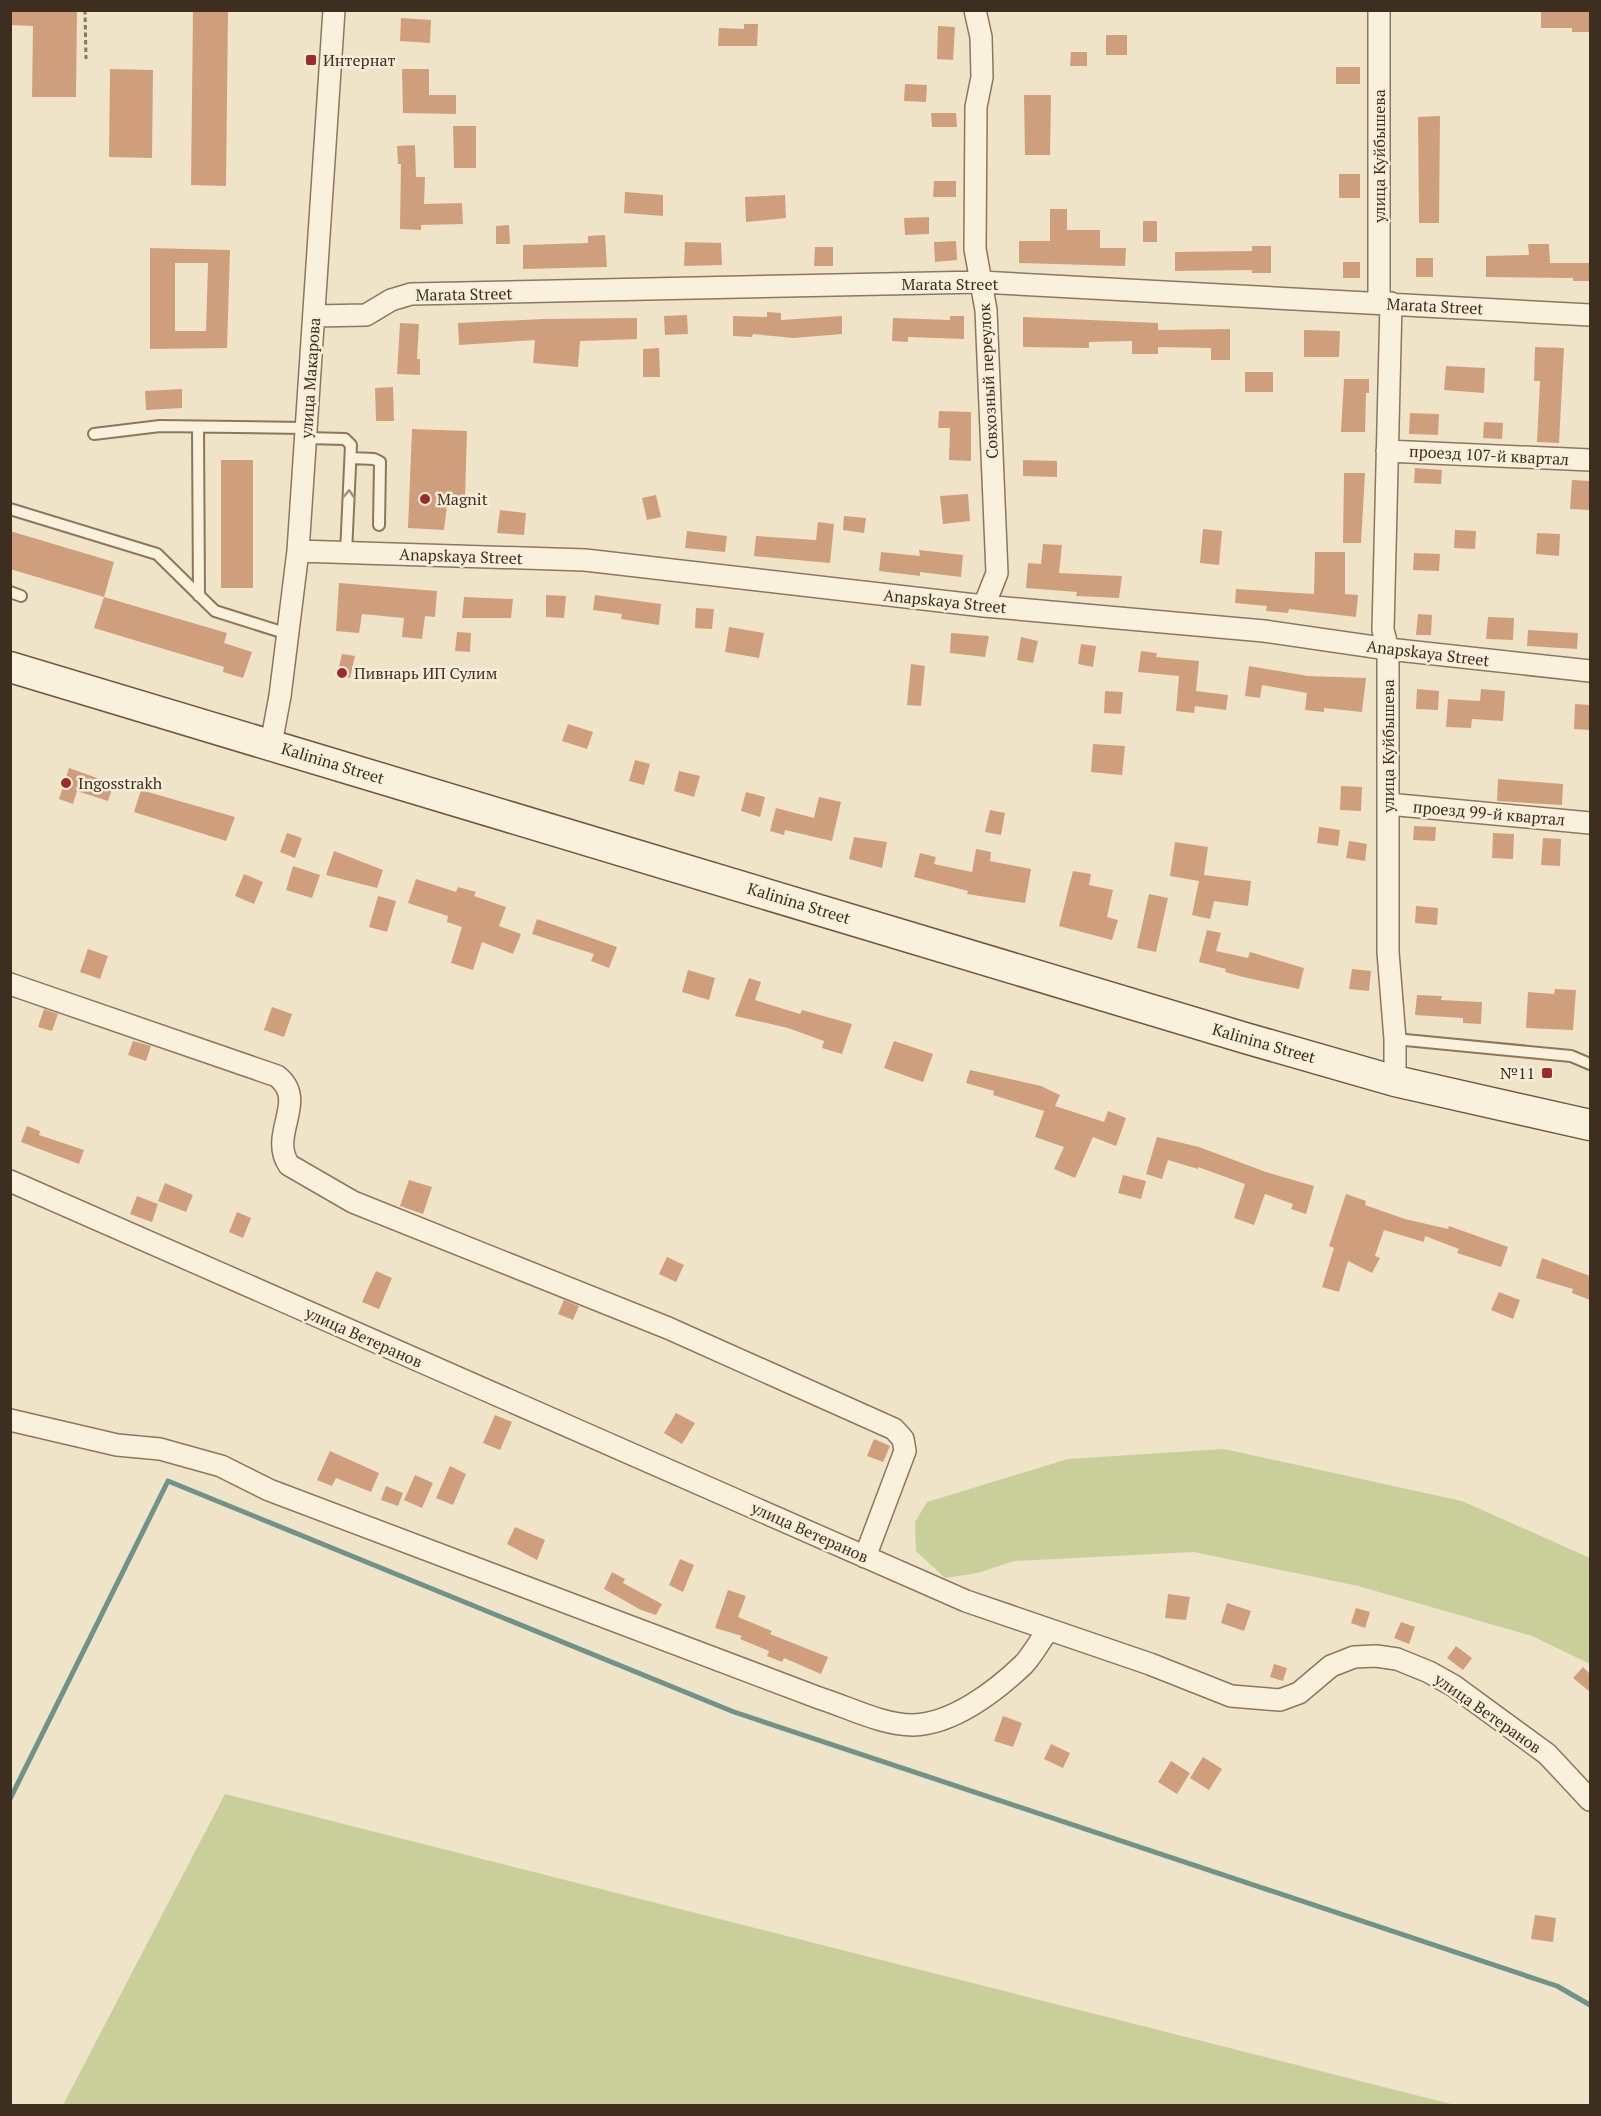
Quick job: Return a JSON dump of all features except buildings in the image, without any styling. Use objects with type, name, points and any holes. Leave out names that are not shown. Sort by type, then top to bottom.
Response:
[{"type":"main road","name":"Kalinina Street","points":[[10,667],[1395,1081],[1590,1125]]},
{"type":"street","name":"улица Макарова","points":[[271,744],[298,551],[334,10]]},
{"type":"street","name":"Совхозный переулок","points":[[975,10],[981,37],[982,77],[976,107],[975,249],[986,310],[997,573],[984,606]]},
{"type":"street","name":"улица Куйбышева","points":[[1379,10],[1387,451],[1383,630],[1388,649],[1388,952],[1395,1039],[1395,1081]]},
{"type":"street","name":"Marata Street","points":[[314,316],[366,315],[391,300],[411,294],[981,282],[1590,315]]},
{"type":"street","name":"проезд 107-й квартал","points":[[1387,451],[1590,460]]},
{"type":"street","name":"Anapskaya Street","points":[[298,551],[585,560],[984,606],[1264,631],[1388,649],[1590,670]]},
{"type":"street","name":"проезд 99-й квартал","points":[[1388,804],[1590,823]]},
{"type":"street","points":[[10,984],[276,1076],[285,1082],[290,1097],[281,1144],[283,1156],[289,1165],[353,1202],[668,1328],[894,1429],[903,1439],[905,1451],[865,1557]]},
{"type":"street","name":"улица Ветеранов","points":[[10,1181],[966,1601],[1150,1664],[1232,1696],[1280,1700],[1299,1693],[1332,1666],[1354,1657],[1376,1656],[1397,1659],[1429,1672],[1454,1686],[1547,1754],[1590,1800]]},
{"type":"street","points":[[10,1420],[117,1445],[160,1449],[221,1466],[269,1491],[819,1698],[911,1725],[935,1722],[952,1715],[995,1689],[1026,1662],[1048,1630]]},
{"type":"lane","points":[[94,434],[160,426],[198,426],[306,433],[349,441],[351,458],[346,552]]},
{"type":"lane","points":[[198,426],[200,596]]},
{"type":"lane","points":[[351,458],[374,459],[380,462],[379,525]]},
{"type":"lane","points":[[10,509],[157,554],[215,611],[288,634]]},
{"type":"lane","points":[[1395,1039],[1571,1056],[1590,1064]]},
{"type":"path","points":[[85,10],[86,59]]},
{"type":"green space","points":[[1224,1449],[1462,1501],[1590,1558],[1590,1664],[1532,1636],[1358,1586],[1194,1552],[1014,1561],[978,1573],[945,1578],[916,1551],[915,1522],[927,1502],[1068,1459]]},
{"type":"green space","points":[[225,1794],[1455,2105],[63,2105]]},
{"type":"waterway","points":[[10,1799],[168,1481],[734,1712],[1557,1986],[1590,2005]]},
{"type":"place","name":"Интернат","points":[[311,60]]},
{"type":"place","name":"Magnit","points":[[425,499]]},
{"type":"place","name":"Пивнарь ИП Сулим","points":[[342,673]]},
{"type":"place","name":"Ingosstrakh","points":[[66,783]]},
{"type":"place","name":"№11","points":[[1547,1073]]}]
